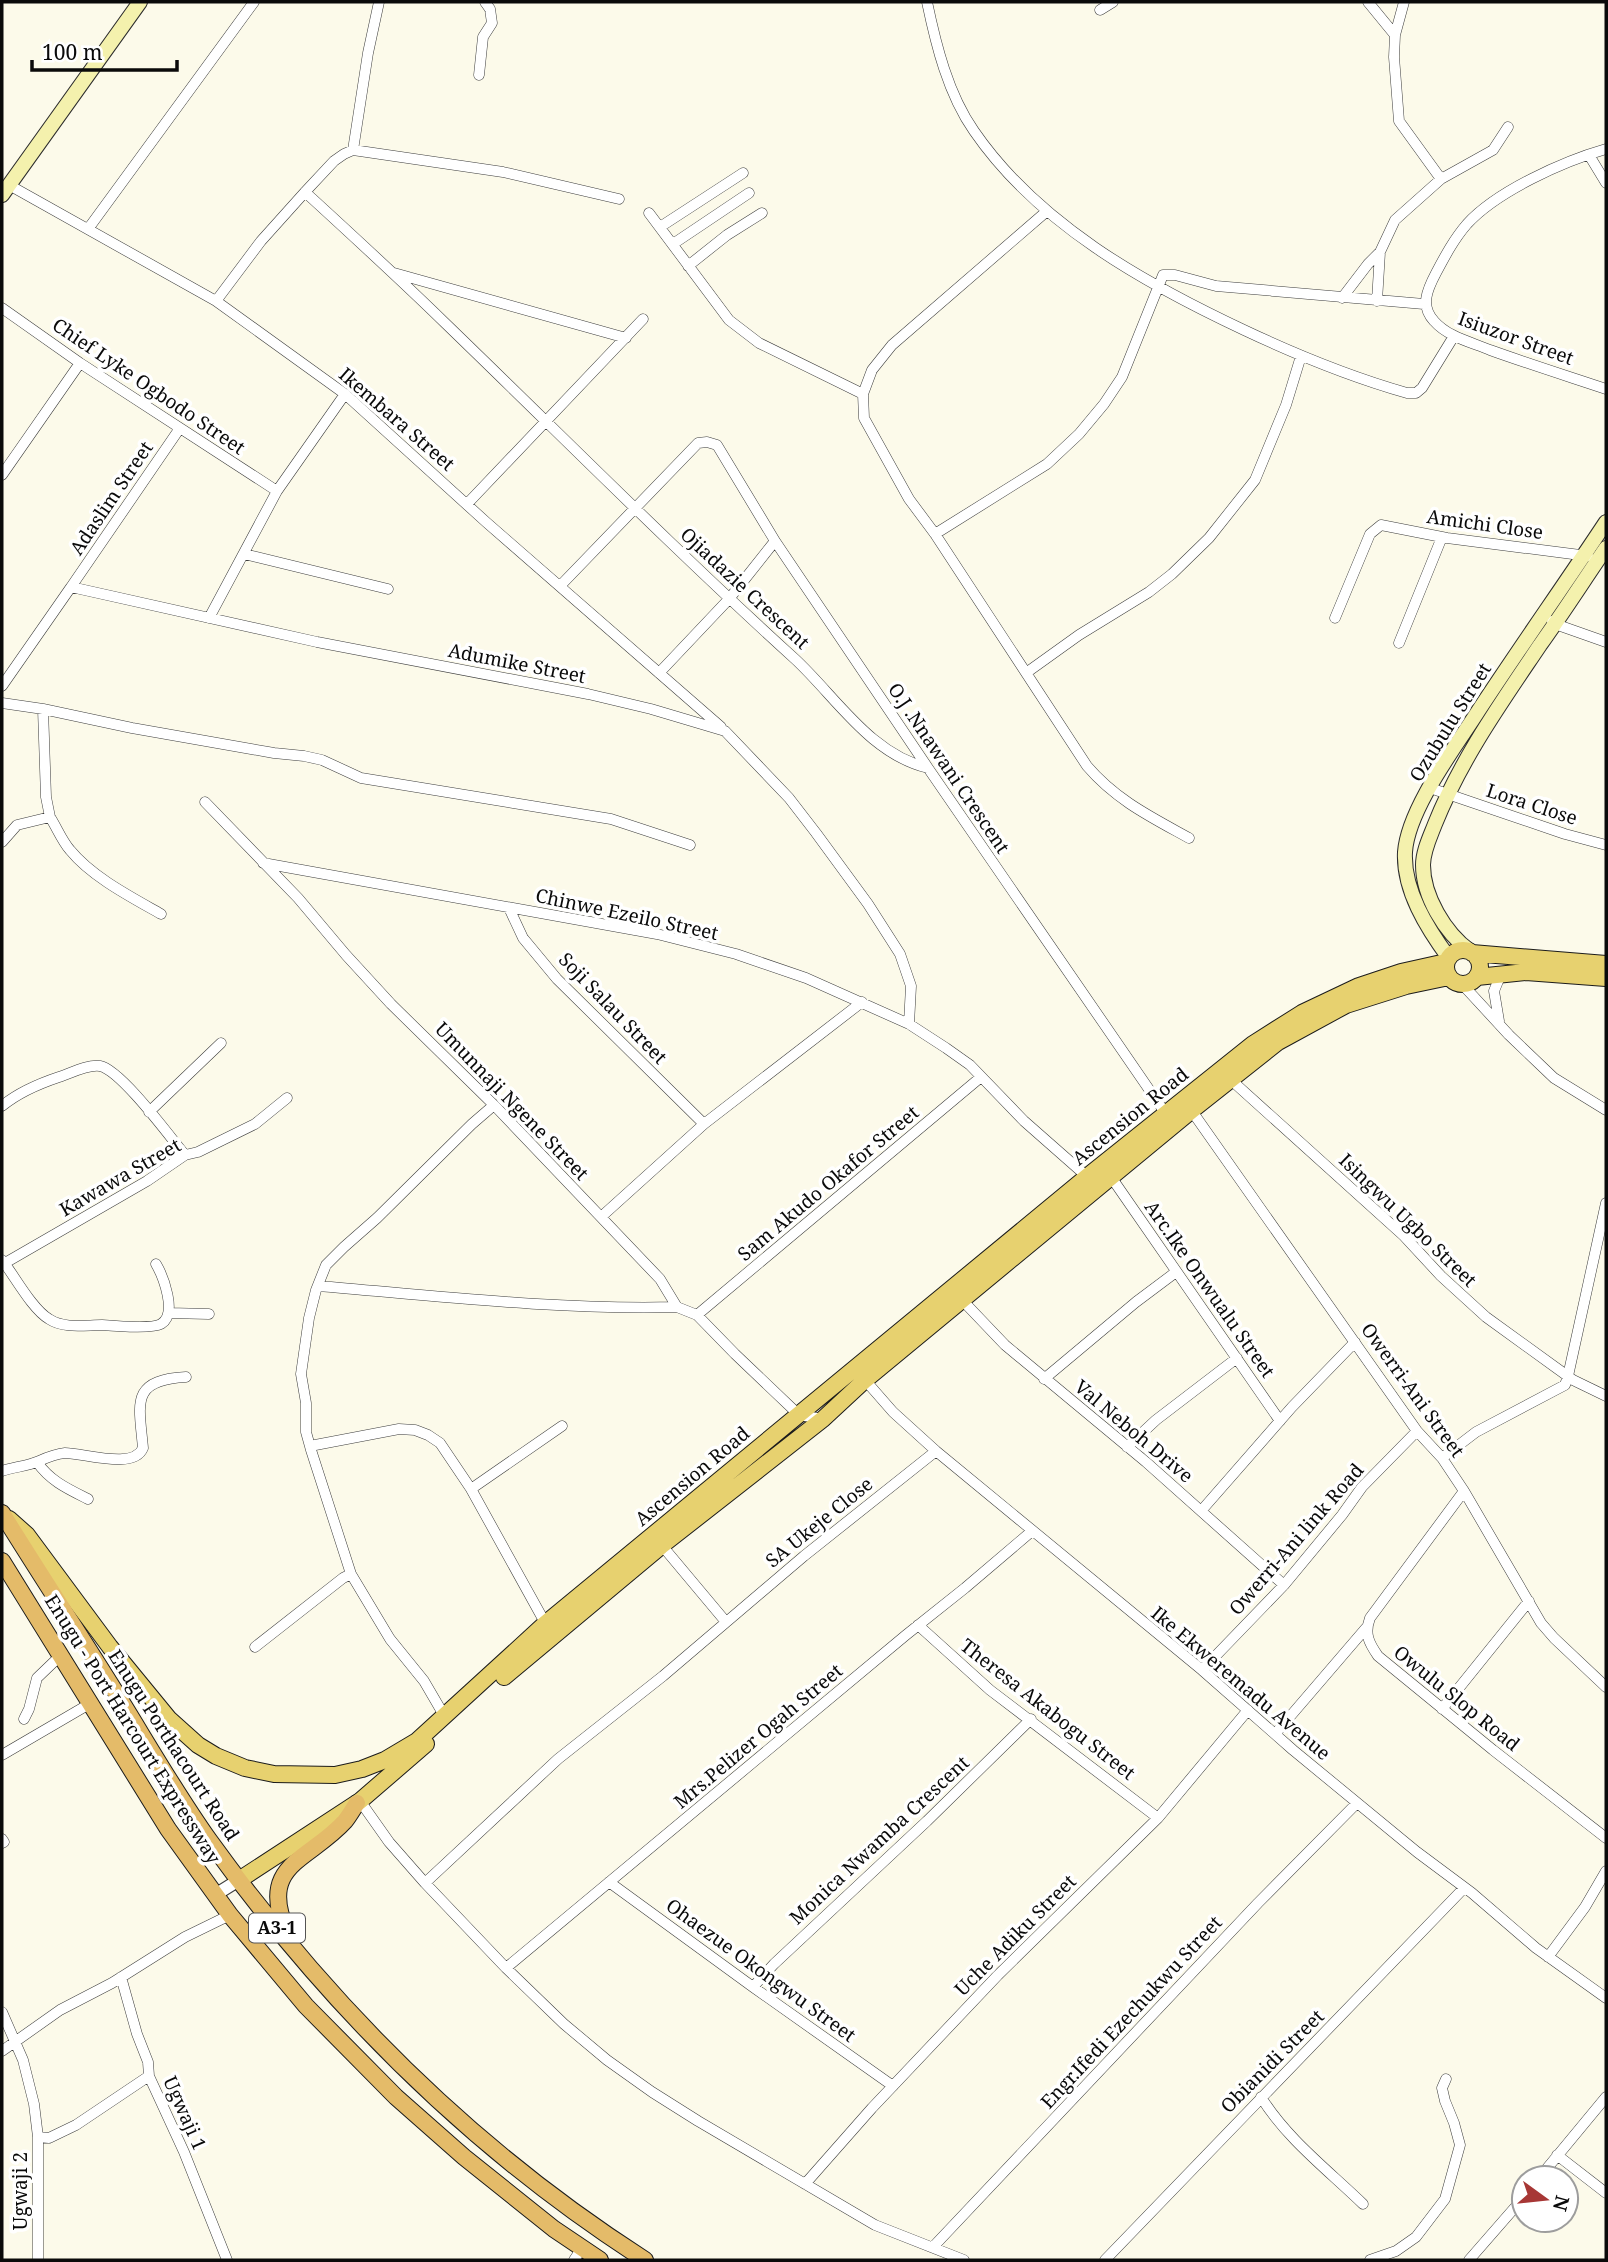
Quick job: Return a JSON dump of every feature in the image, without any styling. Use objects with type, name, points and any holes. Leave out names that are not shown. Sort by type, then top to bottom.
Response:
[{"type":"highway","name":"Enugu Porthacourt Road","points":[[2,1513],[176,1793],[239,1880],[325,1987],[384,2049],[509,2163],[645,2260]]},
{"type":"highway","name":"Enugu - Port Harcourt Expressway","points":[[2,1561],[168,1829],[215,1895],[306,2006],[396,2097],[464,2157],[578,2254],[600,2260]]},
{"type":"highway","points":[[297,1953],[280,1916],[277,1898],[280,1882],[289,1868],[345,1821],[358,1802]]},
{"type":"main road","points":[[5,190],[140,2]]},
{"type":"main road","name":"Ozubulu Street","points":[[1471,952],[1458,942],[1439,918],[1424,876],[1424,853],[1461,768],[1495,710],[1555,624],[1591,558],[1606,522]]},
{"type":"main road","name":"Ozubulu Street","points":[[1456,972],[1420,912],[1405,868],[1411,829],[1430,788],[1463,734],[1544,613],[1591,558],[1606,548]]},
{"type":"main road","points":[[1456,972],[1456,951],[1606,964]]},
{"type":"main road","points":[[1456,972],[1480,964],[1471,952]]},
{"type":"main road","points":[[1456,972],[1567,974],[1606,978]]},
{"type":"main road","name":"Ascension Road","points":[[1188,1105],[1230,1079],[1278,1042],[1319,1018],[1346,1005],[1456,972]]},
{"type":"main road","name":"Ascension Road","points":[[658,1541],[799,1415],[1170,1120],[1253,1044],[1302,1013],[1373,981],[1456,972]]},
{"type":"main road","name":"Ascension Road","points":[[2,1513],[27,1535],[110,1647],[169,1719],[216,1756],[246,1768],[274,1774],[335,1775],[362,1769],[385,1760],[416,1741],[658,1541],[823,1419],[865,1380],[963,1301],[1093,1182]]},
{"type":"main road","name":"Ascension Road","points":[[239,1880],[358,1802],[549,1629]]},
{"type":"street","points":[[88,229],[254,2]]},
{"type":"street","points":[[354,150],[368,53],[379,2]]},
{"type":"street","points":[[479,75],[483,37],[492,23],[490,9],[485,2]]},
{"type":"street","points":[[927,2],[942,62],[972,129],[1012,178],[1047,211],[1110,256],[1188,304],[1301,356],[1383,386],[1416,393],[1422,388],[1454,336]]},
{"type":"street","points":[[1100,10],[1113,2]]},
{"type":"street","points":[[1368,2],[1395,36]]},
{"type":"street","points":[[1404,2],[1395,36],[1394,57],[1399,121],[1441,179]]},
{"type":"street","points":[[1342,298],[1380,252],[1395,220],[1441,179],[1493,150],[1508,127]]},
{"type":"street","points":[[935,534],[1047,464],[1079,434],[1122,377],[1163,275],[1216,286],[1424,304],[1450,246],[1469,222],[1489,204],[1552,169],[1606,149]]},
{"type":"street","points":[[216,301],[261,241],[305,192],[334,162],[354,150],[503,172],[619,199]]},
{"type":"street","points":[[1589,155],[1606,183]]},
{"type":"street","points":[[660,227],[744,173]]},
{"type":"street","name":"Ikembara Street","points":[[5,190],[88,229],[216,301],[345,394],[725,731]]},
{"type":"street","name":"Ojiadazie Crescent","points":[[305,192],[805,669],[853,722],[906,762],[928,768]]},
{"type":"street","points":[[673,244],[749,193]]},
{"type":"street","points":[[1047,211],[892,345],[872,370],[863,394],[864,418],[909,499],[935,534],[1087,766],[1102,784],[1119,798],[1189,838]]},
{"type":"street","points":[[649,213],[729,320],[745,334],[863,394]]},
{"type":"street","points":[[688,266],[727,235],[762,213]]},
{"type":"street","points":[[1377,301],[1380,252]]},
{"type":"street","points":[[390,272],[626,338]]},
{"type":"street","points":[[1188,304],[1186,294],[1196,281]]},
{"type":"street","name":"Isiuzor Street","points":[[1424,304],[1435,323],[1454,336],[1606,389]]},
{"type":"street","name":"Chief Lyke Ogbodo Street","points":[[2,308],[80,363],[277,491]]},
{"type":"street","points":[[467,504],[643,319]]},
{"type":"street","points":[[1026,673],[1079,635],[1149,592],[1209,538],[1255,480],[1272,444],[1301,356]]},
{"type":"street","points":[[2,475],[80,363]]},
{"type":"street","points":[[209,618],[277,491],[345,394]]},
{"type":"street","name":"Adaslim Street","points":[[71,587],[180,428]]},
{"type":"street","name":"O.J .Nnawani Crescent","points":[[636,509],[698,443],[717,445],[775,541],[1170,1120]]},
{"type":"street","points":[[560,586],[636,509]]},
{"type":"street","name":"Amichi Close","points":[[1335,618],[1370,534],[1381,525],[1442,537],[1591,558]]},
{"type":"street","points":[[1399,643],[1442,537]]},
{"type":"street","points":[[659,673],[729,599],[775,541]]},
{"type":"street","points":[[244,554],[388,589]]},
{"type":"street","points":[[2,686],[71,587]]},
{"type":"street","name":"Adumike Street","points":[[71,587],[317,642],[588,694],[652,709],[725,731],[789,798],[816,832],[900,954],[911,986],[909,1024]]},
{"type":"street","points":[[1544,613],[1555,624],[1606,642]]},
{"type":"street","points":[[2,703],[274,753],[304,756],[322,760],[360,778],[611,820],[690,845]]},
{"type":"street","points":[[43,709],[46,797],[50,817],[64,842],[75,856],[120,890],[161,914]]},
{"type":"street","name":"Lora Close","points":[[1430,788],[1565,834],[1606,845]]},
{"type":"street","name":"Umunnaji Ngene Street","points":[[205,803],[298,898],[391,1004],[494,1105],[660,1279],[677,1307]]},
{"type":"street","points":[[2,842],[17,825],[50,817]]},
{"type":"street","name":"Chinwe Ezeilo Street","points":[[263,863],[657,934],[736,954],[806,978],[909,1024],[970,1065],[1024,1121],[1093,1182]]},
{"type":"street","name":"Soji Salau Street","points":[[509,908],[523,938],[556,979],[704,1124]]},
{"type":"street","name":"Ozubulu Street","points":[[1456,972],[1499,1022],[1554,1078],[1606,1110]]},
{"type":"street","points":[[1499,1022],[1494,991],[1501,974]]},
{"type":"street","points":[[601,1217],[704,1124],[862,1002]]},
{"type":"street","points":[[149,1112],[221,1043]]},
{"type":"street","points":[[2,1106],[14,1096],[44,1081],[100,1066],[118,1076],[185,1155]]},
{"type":"street","name":"Sam Akudo Okafor Street","points":[[697,1315],[981,1077]]},
{"type":"street","name":"Isingwu Ugbo Street","points":[[1230,1079],[1404,1236],[1441,1276],[1479,1311],[1568,1377],[1606,1396]]},
{"type":"street","name":"Kawawa Street","points":[[3,1261],[137,1187],[185,1155],[198,1152],[255,1124],[288,1098]]},
{"type":"street","points":[[445,1717],[424,1681],[390,1639],[351,1574],[310,1446],[301,1374],[309,1318],[326,1265],[494,1105]]},
{"type":"street","name":"Owerri-Ani Street","points":[[1188,1105],[1417,1431],[1442,1458],[1541,1623],[1606,1687]]},
{"type":"street","name":"Arc.Ike Onwualu Street","points":[[1107,1171],[1280,1420]]},
{"type":"street","points":[[1442,1458],[1485,1427],[1563,1387],[1568,1377],[1606,1203]]},
{"type":"street","points":[[3,1261],[17,1284],[49,1319],[79,1326],[118,1327],[162,1324],[169,1313],[164,1278],[156,1264]]},
{"type":"street","points":[[1044,1379],[1176,1272]]},
{"type":"street","points":[[318,1286],[566,1307],[677,1307],[697,1315],[799,1415],[823,1419]]},
{"type":"street","name":"Val Neboh Drive","points":[[963,1301],[1005,1345],[1127,1447],[1284,1585]]},
{"type":"street","points":[[169,1313],[209,1314]]},
{"type":"street","points":[[1201,1511],[1280,1420],[1355,1342]]},
{"type":"street","points":[[1127,1447],[1156,1420],[1237,1358]]},
{"type":"street","points":[[2,1471],[64,1453],[116,1460],[140,1454],[142,1448],[139,1407],[145,1389],[164,1378],[186,1377]]},
{"type":"street","name":"Ike Ekweremadu Avenue","points":[[865,1380],[893,1412],[936,1451],[1202,1670],[1275,1734],[1548,1957],[1606,1998]]},
{"type":"street","points":[[471,1489],[562,1426]]},
{"type":"street","points":[[310,1446],[386,1431],[415,1430],[440,1443],[471,1489],[549,1629]]},
{"type":"street","name":"Owerri-Ani link Road","points":[[1202,1670],[1284,1585],[1362,1487],[1417,1431]]},
{"type":"street","name":"SA Ukeje Close","points":[[425,1883],[558,1759],[936,1451]]},
{"type":"street","points":[[37,1462],[49,1477],[88,1499]]},
{"type":"street","points":[[1275,1734],[1366,1628],[1370,1618],[1464,1491]]},
{"type":"street","name":"Mrs.Pelizer Ogah Street","points":[[506,1968],[1032,1531]]},
{"type":"street","points":[[658,1541],[726,1622]]},
{"type":"street","points":[[255,1647],[351,1574]]},
{"type":"street","points":[[1442,1709],[1529,1601]]},
{"type":"street","name":"Theresa Akabogu Street","points":[[918,1625],[990,1690],[1158,1818]]},
{"type":"street","name":"Owulu Slop Road","points":[[1366,1628],[1368,1638],[1378,1656],[1606,1838]]},
{"type":"street","points":[[24,1719],[37,1678],[61,1655]]},
{"type":"street","points":[[2,1755],[91,1703]]},
{"type":"street","name":"Uche Adiku Street","points":[[805,2184],[893,2085],[998,1975],[1158,1818],[1248,1710]]},
{"type":"street","name":"Monica Nwamba Crescent","points":[[753,1987],[1031,1719]]},
{"type":"street","points":[[358,1802],[425,1883],[506,1968],[564,2024],[607,2060],[698,2121],[874,2225],[964,2260]]},
{"type":"street","name":"Engr.Ifedi Ezechukwu Street","points":[[933,2247],[1357,1802]]},
{"type":"street","points":[[1548,1957],[1605,1875]]},
{"type":"street","points":[[215,1895],[239,1880]]},
{"type":"street","name":"Ohaezue Okongwu Street","points":[[609,1882],[893,2085]]},
{"type":"street","name":"Obianidi Street","points":[[1105,2260],[1464,1888]]},
{"type":"street","points":[[2,2052],[60,2010],[121,1977],[184,1937],[230,1914]]},
{"type":"street","name":"Ugwaji 1","points":[[121,1977],[134,2027],[148,2062],[149,2076],[184,2151],[227,2260]]},
{"type":"street","name":"Ugwaji 2","points":[[2,2012],[23,2060],[34,2104],[38,2137],[38,2260]]},
{"type":"street","points":[[38,2137],[49,2138],[76,2125],[149,2076]]},
{"type":"street","points":[[1370,2260],[1396,2251],[1416,2237],[1445,2199],[1460,2145],[1444,2101],[1442,2088],[1446,2079]]},
{"type":"street","points":[[1261,2097],[1270,2112],[1363,2204]]},
{"type":"street","points":[[1550,2164],[1606,2097]]},
{"type":"street","points":[[1557,2155],[1606,2193]]},
{"type":"street","points":[[1469,2260],[1510,2213]]}]
